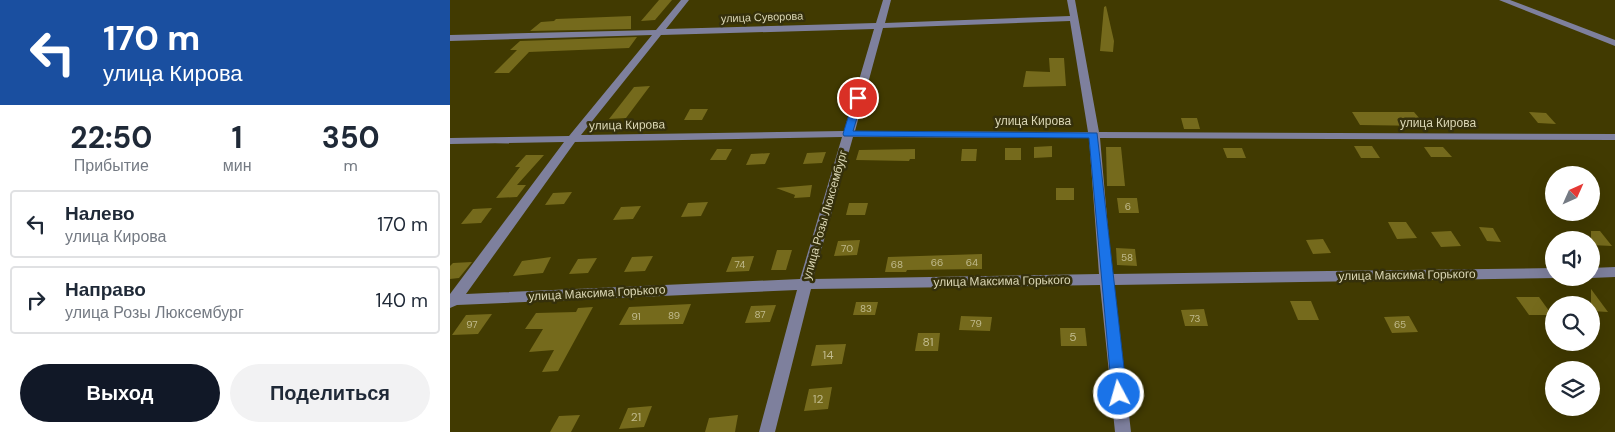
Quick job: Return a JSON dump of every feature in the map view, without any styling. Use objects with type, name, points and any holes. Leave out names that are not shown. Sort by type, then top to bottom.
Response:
[{"type":"street","points":[[451,301],[572,140],[685,0]]},
{"type":"street","name":"улица Розы Люксембург","points":[[767,432],[805,284],[887,0]]},
{"type":"street","points":[[1072,0],[1094,135],[1106,279],[1124,432]]},
{"type":"street","points":[[1503,0],[1615,43]]},
{"type":"street","name":"улица Суворова","points":[[450,38],[982,23],[1075,18]]},
{"type":"street","name":"улица Кирова","points":[[450,141],[848,134],[1615,137]]},
{"type":"street","points":[[1600,273],[1615,272]]},
{"type":"street","name":"улица Максима Горького","points":[[451,301],[805,284],[1545,273]]},
{"type":"building","points":[[659,0],[672,0],[655,20],[641,21]]},
{"type":"building","points":[[1106,6],[1114,41],[1113,52],[1100,51],[1104,7]]},
{"type":"building","points":[[631,16],[631,29],[530,31],[541,22],[554,21],[556,19]]},
{"type":"building","points":[[637,37],[629,48],[529,52],[509,73],[494,73],[517,50],[510,50],[520,41]]},
{"type":"building","points":[[1049,58],[1064,58],[1066,86],[1023,87],[1026,71],[1050,72]]},
{"type":"building","points":[[650,86],[626,118],[609,119],[634,87]]},
{"type":"building","points":[[690,109],[708,109],[702,120],[684,120]]},
{"type":"building","points":[[1352,112],[1414,112],[1426,126],[1360,125]]},
{"type":"building","points":[[1529,112],[1546,113],[1556,124],[1538,123]]},
{"type":"building","points":[[1181,118],[1197,118],[1200,129],[1184,129]]},
{"type":"building","points":[[1052,146],[1052,157],[1034,158],[1034,147]]},
{"type":"building","points":[[1354,146],[1372,146],[1380,158],[1361,158]]},
{"type":"building","points":[[1106,147],[1121,147],[1125,186],[1107,186]]},
{"type":"building","points":[[1424,147],[1443,147],[1452,157],[1431,157]]},
{"type":"building","points":[[1005,148],[1021,148],[1021,160],[1005,160]]},
{"type":"building","points":[[1223,148],[1242,148],[1246,158],[1227,158]]},
{"type":"building","points":[[717,149],[732,149],[726,160],[710,160]]},
{"type":"building","points":[[915,149],[915,159],[910,159],[909,161],[856,160],[859,150]]},
{"type":"building","points":[[962,149],[977,149],[976,161],[961,161]]},
{"type":"building","points":[[826,152],[822,163],[803,164],[807,153]]},
{"type":"building","points":[[770,153],[765,164],[746,165],[751,154]]},
{"type":"building","points":[[526,155],[544,155],[517,185],[526,185],[517,197],[496,198],[520,167],[515,167]]},
{"type":"building","points":[[812,185],[810,197],[794,198],[795,195],[776,188]]},
{"type":"building","points":[[1056,188],[1074,188],[1074,200],[1056,200]]},
{"type":"building","points":[[572,192],[564,204],[545,205],[553,193]]},
{"type":"building","points":[[1117,198],[1137,198],[1139,213],[1119,213]]},
{"type":"building","points":[[708,202],[701,216],[681,217],[688,203]]},
{"type":"building","points":[[849,203],[868,203],[865,215],[846,215]]},
{"type":"building","points":[[641,206],[633,219],[613,220],[621,207]]},
{"type":"building","points":[[492,208],[481,223],[461,224],[473,209]]},
{"type":"building","points":[[1388,222],[1406,222],[1417,238],[1397,239]]},
{"type":"building","points":[[1479,227],[1493,228],[1501,242],[1487,241]]},
{"type":"building","points":[[1451,231],[1461,246],[1441,247],[1431,232]]},
{"type":"building","points":[[1600,231],[1612,246],[1600,245]]},
{"type":"building","points":[[1323,239],[1331,253],[1313,254],[1306,240]]},
{"type":"building","points":[[860,240],[857,255],[834,256],[838,241]]},
{"type":"building","points":[[1116,248],[1135,249],[1137,266],[1117,265]]},
{"type":"building","points":[[777,250],[792,250],[786,270],[771,270]]},
{"type":"building","points":[[982,254],[982,269],[885,272],[888,257]]},
{"type":"building","points":[[653,256],[645,271],[624,272],[632,257]]},
{"type":"building","points":[[754,256],[749,271],[726,272],[732,257]]},
{"type":"building","points":[[551,257],[543,273],[513,276],[522,261]]},
{"type":"building","points":[[597,258],[588,273],[569,274],[578,259]]},
{"type":"building","points":[[472,262],[459,278],[450,279],[450,266],[453,263]]},
{"type":"building","points":[[1591,289],[1596,296],[1591,296]]},
{"type":"building","points":[[1516,297],[1539,297],[1545,305],[1545,315],[1529,315]]},
{"type":"building","points":[[1290,301],[1311,301],[1319,320],[1298,320]]},
{"type":"building","points":[[1600,301],[1608,312],[1600,312]]},
{"type":"building","points":[[856,302],[878,302],[875,315],[853,315]]},
{"type":"building","points":[[691,304],[683,324],[619,325],[629,307]]},
{"type":"building","points":[[776,305],[770,322],[745,323],[751,306]]},
{"type":"building","points":[[593,307],[558,371],[542,372],[554,350],[529,352],[543,329],[525,329],[536,313],[576,312],[578,308]]},
{"type":"building","points":[[1204,309],[1208,326],[1185,326],[1181,310]]},
{"type":"building","points":[[492,314],[478,334],[452,335],[466,315]]},
{"type":"building","points":[[961,316],[992,317],[990,331],[959,330]]},
{"type":"building","points":[[1409,316],[1418,332],[1392,333],[1384,317]]},
{"type":"building","points":[[1060,328],[1085,328],[1087,346],[1061,346]]},
{"type":"building","points":[[918,333],[940,333],[938,351],[915,351]]},
{"type":"building","points":[[846,344],[842,364],[811,366],[816,345]]},
{"type":"building","points":[[832,387],[828,409],[804,411],[809,389]]},
{"type":"building","points":[[652,406],[644,427],[619,429],[628,408]]},
{"type":"building","points":[[580,415],[571,432],[550,432],[559,416]]},
{"type":"building","points":[[738,415],[735,432],[705,432],[709,418]]},
{"type":"route","points":[[858,98],[848,134],[1094,135],[1106,279],[1119,394]]}]
